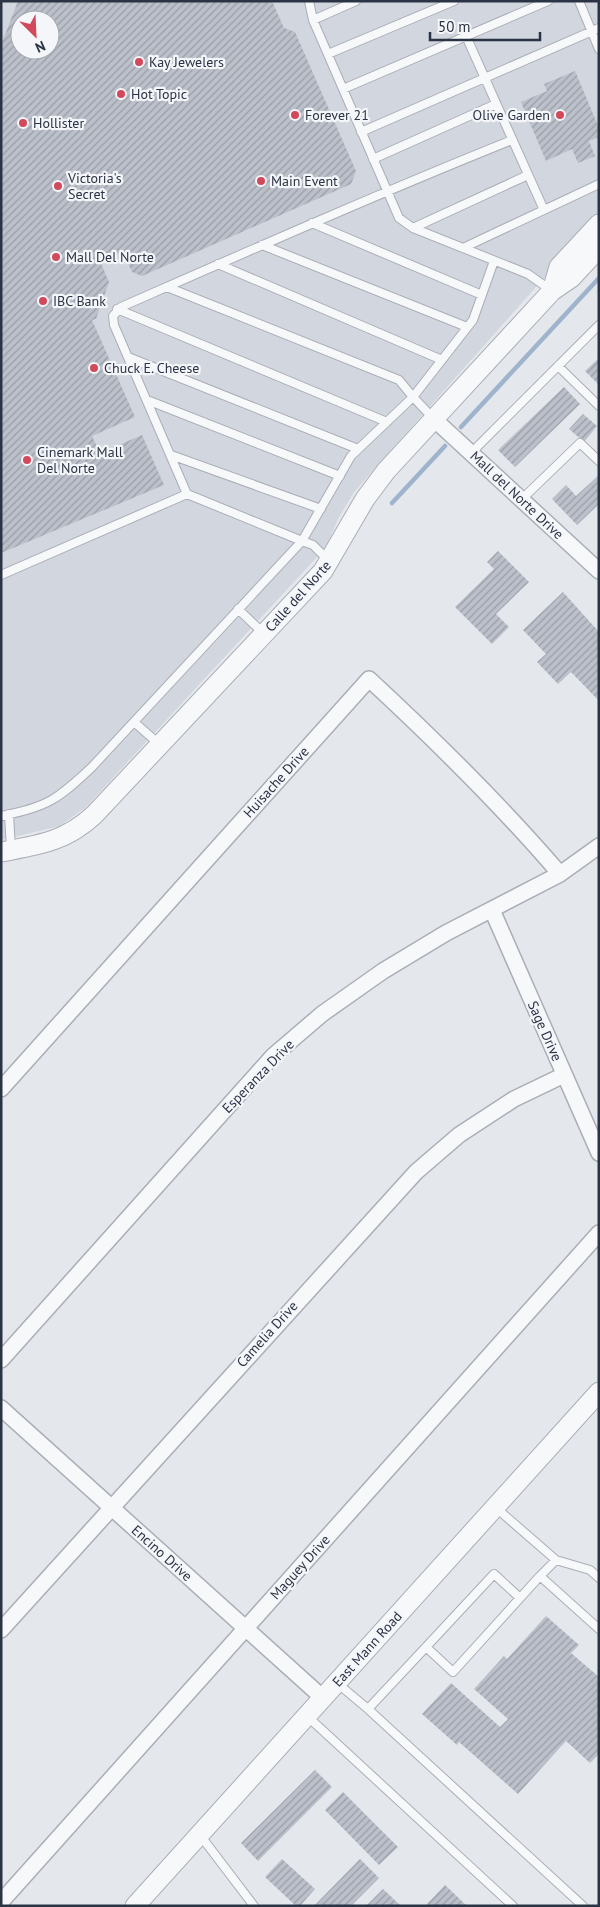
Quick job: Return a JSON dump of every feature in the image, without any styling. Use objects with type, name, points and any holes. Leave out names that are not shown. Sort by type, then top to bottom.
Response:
[{"type":"street","points":[[552,291],[559,267],[599,224]]},
{"type":"street","name":"Calle del Norte","points":[[6,851],[50,842],[80,828],[264,634],[330,561],[365,498],[386,471],[552,291],[571,278],[599,248]]},
{"type":"street","name":"Mall del Norte Drive","points":[[435,420],[599,570]]},
{"type":"street","name":"Huisache Drive","points":[[1,1090],[369,679],[447,751],[511,816],[560,874]]},
{"type":"street","name":"Esperanza Drive","points":[[1,1360],[273,1056],[322,1014],[383,971],[446,933],[560,874],[599,846]]},
{"type":"street","name":"Sage Drive","points":[[492,910],[599,1152]]},
{"type":"street","name":"Camelia Drive","points":[[1,1630],[416,1172],[459,1135],[514,1098],[564,1075]]},
{"type":"street","name":"Maguey Drive","points":[[1,1902],[599,1234]]},
{"type":"street","name":"East Mann Road","points":[[135,1906],[599,1392]]},
{"type":"street","name":"Encino Drive","points":[[1,1408],[324,1698]]},
{"type":"lane","points":[[309,1],[313,20],[399,218],[413,228],[528,274],[552,291]]},
{"type":"lane","points":[[313,20],[356,1]]},
{"type":"lane","points":[[328,54],[454,1]]},
{"type":"lane","points":[[343,89],[548,1]]},
{"type":"lane","points":[[579,1],[596,30],[599,49]]},
{"type":"lane","points":[[361,132],[596,30]]},
{"type":"lane","points":[[466,36],[544,210]]},
{"type":"lane","points":[[373,159],[496,104]]},
{"type":"lane","points":[[187,494],[114,325],[113,316],[117,309],[386,190],[512,140]]},
{"type":"lane","points":[[413,228],[528,175]]},
{"type":"lane","points":[[463,248],[599,184]]},
{"type":"lane","points":[[312,223],[482,295]]},
{"type":"lane","points":[[262,245],[468,327]]},
{"type":"lane","points":[[6,851],[5,815],[29,811],[61,796],[92,767],[302,540],[351,456],[413,398],[473,320],[494,261]]},
{"type":"lane","points":[[218,264],[442,360]]},
{"type":"lane","points":[[167,287],[399,380],[413,398],[435,420]]},
{"type":"lane","points":[[117,309],[388,422]]},
{"type":"lane","points":[[471,453],[599,325]]},
{"type":"lane","points":[[128,357],[358,450]]},
{"type":"lane","points":[[558,366],[599,406]]},
{"type":"lane","points":[[147,400],[340,476]]},
{"type":"lane","points":[[522,500],[580,443],[599,461]]},
{"type":"lane","points":[[171,455],[321,509]]},
{"type":"lane","points":[[1,575],[187,494],[313,545],[330,561]]},
{"type":"lane","points":[[238,609],[264,634]]},
{"type":"lane","points":[[134,722],[160,745]]},
{"type":"lane","points":[[495,1507],[556,1560],[590,1570],[599,1578]]},
{"type":"lane","points":[[426,1647],[453,1672],[556,1560]]},
{"type":"lane","points":[[368,1709],[494,1574],[520,1598]]},
{"type":"lane","points":[[540,1576],[599,1629]]},
{"type":"lane","points":[[337,1683],[368,1709],[583,1906]]},
{"type":"lane","points":[[307,1716],[513,1906]]},
{"type":"lane","points":[[200,1835],[254,1906]]},
{"type":"shaded area","points":[[1,1],[599,1],[599,216],[354,492],[338,519],[327,544],[317,557],[86,807],[60,826],[1,840]]},
{"type":"building","name":"Mall Del Norte","points":[[18,1],[272,1],[284,28],[295,32],[356,171],[351,184],[142,276],[132,272],[123,252],[100,261],[109,282],[96,319],[92,320],[135,417],[92,436],[100,453],[142,435],[164,485],[1,553],[1,45],[10,22],[10,60],[60,60],[60,10],[15,10]]},
{"type":"building","name":"Olive Garden","points":[[575,71],[599,128],[599,137],[589,141],[595,156],[578,163],[572,149],[546,161],[521,102],[547,91],[544,84]]},
{"type":"building","points":[[599,358],[599,385],[585,371]]},
{"type":"building","points":[[564,387],[580,404],[515,467],[498,450]]},
{"type":"building","points":[[583,414],[597,426],[584,442],[569,429]]},
{"type":"building","points":[[599,475],[599,504],[577,525],[552,499],[566,485],[576,496]]},
{"type":"building","points":[[498,551],[529,582],[496,614],[509,627],[492,644],[455,607],[494,569],[487,562]]},
{"type":"building","points":[[563,592],[599,632],[599,701],[571,672],[558,684],[537,662],[546,654],[523,630]]},
{"type":"building","points":[[546,1616],[579,1645],[571,1653],[599,1677],[599,1754],[590,1763],[566,1741],[518,1794],[459,1742],[457,1745],[422,1714],[451,1683],[500,1727],[508,1719],[474,1689],[504,1656],[507,1659]]},
{"type":"building","points":[[315,1770],[332,1787],[258,1861],[241,1843]]},
{"type":"building","points":[[343,1792],[398,1847],[379,1865],[325,1810]]},
{"type":"building","points":[[282,1859],[315,1889],[300,1906],[296,1906],[265,1877]]},
{"type":"building","points":[[360,1859],[379,1878],[351,1906],[314,1906]]},
{"type":"building","points":[[445,1885],[467,1906],[429,1906],[427,1904]]},
{"type":"building","points":[[383,1889],[401,1906],[366,1906]]},
{"type":"waterway","points":[[461,427],[599,278]]},
{"type":"waterway","points":[[392,503],[445,446]]},
{"type":"place","name":"Kay Jewelers","points":[[139,62]]},
{"type":"place","name":"Hot Topic","points":[[121,94]]},
{"type":"place","name":"Forever 21","points":[[295,115]]},
{"type":"place","name":"Olive Garden","points":[[560,115]]},
{"type":"place","name":"Hollister","points":[[23,123]]},
{"type":"place","name":"Main Event","points":[[261,181]]},
{"type":"place","name":"Victoria's Secret","points":[[58,186]]},
{"type":"place","name":"Mall Del Norte","points":[[56,257]]},
{"type":"place","name":"IBC Bank","points":[[43,301]]},
{"type":"place","name":"Chuck E. Cheese","points":[[94,368]]},
{"type":"place","name":"Cinemark Mall Del Norte","points":[[27,460]]}]
